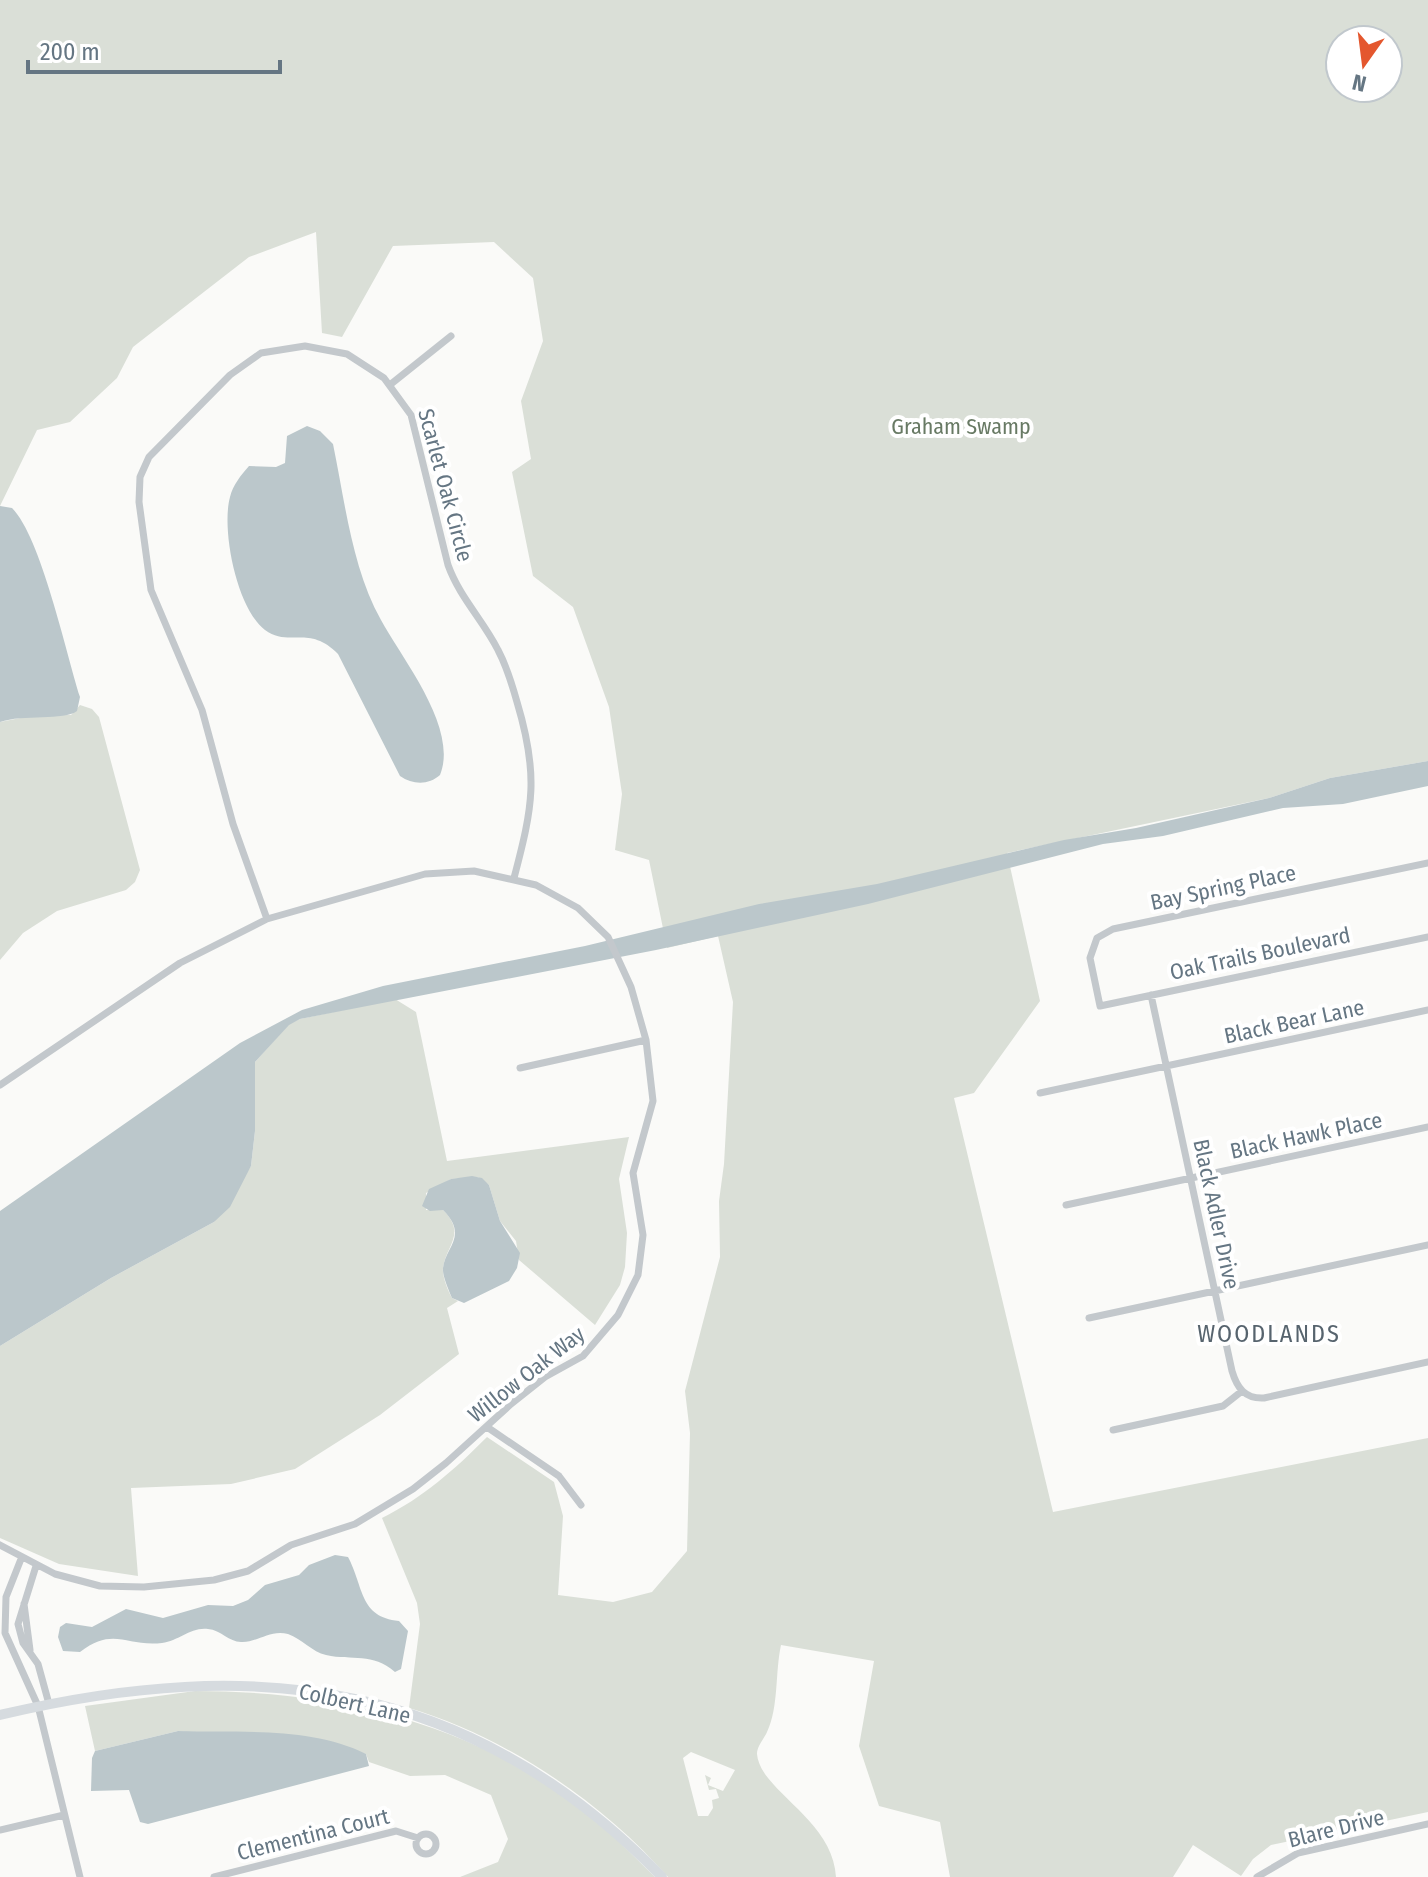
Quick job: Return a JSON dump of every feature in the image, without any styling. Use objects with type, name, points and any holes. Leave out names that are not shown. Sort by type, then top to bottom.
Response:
[{"type":"street","points":[[391,384],[451,336]]},
{"type":"street","name":"Scarlet Oak Circle","points":[[267,919],[233,824],[202,710],[151,590],[139,502],[140,477],[163,439],[230,375],[261,353],[287,347],[327,348],[362,361],[391,384],[407,405],[417,429],[440,540],[456,588],[497,647],[511,677],[528,740],[534,774],[532,800],[514,878]]},
{"type":"street","name":"Bay Spring Place","points":[[1100,1006],[1090,953],[1097,938],[1107,931],[1428,863]]},
{"type":"street","name":"Willow Oak Way","points":[[0,1085],[180,963],[267,919],[425,874],[474,871],[514,878],[578,908],[608,937],[623,963],[646,1040],[653,1101],[633,1173],[643,1235],[638,1275],[618,1315],[596,1343],[545,1377],[430,1476],[370,1516],[341,1530],[291,1545],[239,1575],[114,1588],[69,1579],[21,1559],[0,1545]]},
{"type":"street","name":"Oak Trails Boulevard","points":[[1100,1006],[1428,937]]},
{"type":"street","name":"Black Adler Drive","points":[[1151,995],[1232,1371],[1242,1391]]},
{"type":"street","name":"Black Bear Lane","points":[[1040,1093],[1428,1010]]},
{"type":"street","points":[[520,1068],[646,1040]]},
{"type":"street","name":"Black Hawk Place","points":[[1066,1205],[1428,1127]]},
{"type":"street","points":[[1089,1318],[1428,1245]]},
{"type":"street","points":[[1113,1430],[1219,1407],[1242,1391],[1252,1397],[1264,1398],[1428,1362]]},
{"type":"street","points":[[487,1427],[559,1476],[581,1505]]},
{"type":"street","points":[[21,1559],[6,1597],[5,1633],[33,1693],[43,1705]]},
{"type":"street","points":[[36,1566],[24,1603],[30,1650],[38,1664],[45,1690],[43,1705],[64,1815],[80,1877]]},
{"type":"street","name":"Colbert Lane","points":[[0,1715],[143,1688],[240,1683],[314,1691],[385,1706],[453,1730],[533,1772],[592,1812],[662,1877]]},
{"type":"street","points":[[0,1830],[64,1815]]},
{"type":"street","name":"Blare Drive","points":[[1257,1877],[1298,1853],[1428,1824]]},
{"type":"street","name":"Clementina Court","points":[[214,1877],[392,1832],[404,1831],[418,1838]]},
{"type":"green space","name":"Graham Swamp","points":[[0,0],[1428,0],[1428,761],[1330,778],[1269,798],[1007,853],[1040,1001],[974,1093],[954,1098],[1053,1512],[1428,1438],[1428,1812],[1271,1845],[1253,1859],[1241,1876],[1193,1845],[1173,1877],[950,1877],[940,1822],[879,1806],[859,1746],[874,1661],[781,1645],[771,1722],[757,1754],[761,1768],[770,1781],[823,1839],[832,1857],[836,1877],[668,1877],[613,1823],[550,1775],[481,1736],[409,1708],[420,1624],[417,1603],[382,1518],[438,1482],[487,1437],[554,1482],[563,1516],[558,1595],[613,1602],[652,1592],[687,1551],[690,1433],[685,1391],[720,1257],[719,1201],[733,1002],[718,936],[667,948],[649,860],[615,850],[622,794],[609,707],[573,607],[533,576],[512,472],[531,459],[521,401],[543,341],[533,278],[494,242],[393,246],[342,337],[322,333],[316,232],[249,257],[133,347],[117,378],[70,422],[37,430],[0,506]],"holes":[[[691,1752],[735,1770],[723,1791],[708,1785],[711,1778],[705,1775],[709,1790],[716,1789],[719,1798],[712,1800],[713,1808],[708,1816],[698,1816],[683,1758]]]},
{"type":"green space","points":[[80,705],[92,709],[99,717],[140,870],[135,882],[126,890],[57,911],[23,933],[0,960],[0,722],[40,714],[71,715]]},
{"type":"green space","points":[[395,999],[416,1012],[447,1161],[629,1137],[619,1179],[627,1233],[625,1267],[620,1285],[595,1325],[519,1260],[516,1241],[500,1221],[489,1185],[478,1177],[451,1179],[426,1193],[426,1210],[443,1210],[454,1226],[443,1271],[450,1295],[458,1301],[447,1308],[459,1354],[380,1415],[295,1469],[231,1484],[131,1488],[138,1576],[59,1564],[0,1538],[0,1346],[111,1278],[214,1222],[251,1166],[255,1131],[255,1062],[289,1024]]},
{"type":"green space","points":[[195,1691],[302,1698],[354,1706],[406,1719],[455,1737],[503,1758],[549,1786],[601,1825],[655,1877],[460,1877],[498,1862],[508,1839],[491,1795],[445,1775],[410,1776],[369,1762],[366,1754],[178,1731],[95,1751],[85,1706]]},
{"type":"shaded area","points":[[307,426],[320,431],[333,444],[363,579],[381,620],[426,694],[442,736],[444,756],[440,775],[431,781],[415,782],[400,776],[338,654],[318,640],[282,637],[265,630],[255,620],[239,587],[228,529],[233,488],[249,466],[276,467],[285,463],[287,436]]},
{"type":"shaded area","points":[[0,506],[12,508],[23,523],[43,569],[80,697],[77,711],[71,714],[0,722]]},
{"type":"shaded area","points":[[1428,761],[1428,786],[1343,804],[1283,808],[1163,836],[1103,844],[868,904],[656,950],[300,1019],[289,1025],[255,1062],[255,1131],[251,1166],[230,1207],[214,1222],[111,1278],[0,1346],[0,1211],[240,1043],[302,1010],[383,986],[585,946],[759,904],[877,884],[1064,840],[1136,828],[1269,798],[1330,778]]},
{"type":"shaded area","points":[[482,1178],[489,1185],[500,1221],[520,1253],[517,1268],[509,1281],[464,1303],[452,1298],[443,1271],[454,1241],[451,1219],[443,1210],[430,1211],[422,1206],[429,1189],[451,1179]]},
{"type":"shaded area","points":[[335,1555],[348,1557],[364,1599],[376,1614],[399,1621],[408,1631],[401,1669],[395,1672],[370,1659],[326,1655],[293,1636],[281,1633],[241,1642],[213,1630],[202,1629],[162,1643],[102,1640],[80,1652],[63,1651],[58,1637],[60,1627],[66,1623],[92,1627],[126,1609],[163,1618],[208,1605],[233,1606],[248,1600],[265,1585],[299,1575],[309,1565]]},
{"type":"shaded area","points":[[178,1731],[274,1733],[322,1739],[366,1754],[369,1766],[148,1824],[140,1822],[129,1790],[91,1791],[95,1751]]},
{"type":"district","name":"WOODLANDS","points":[[1269,1334]]}]
